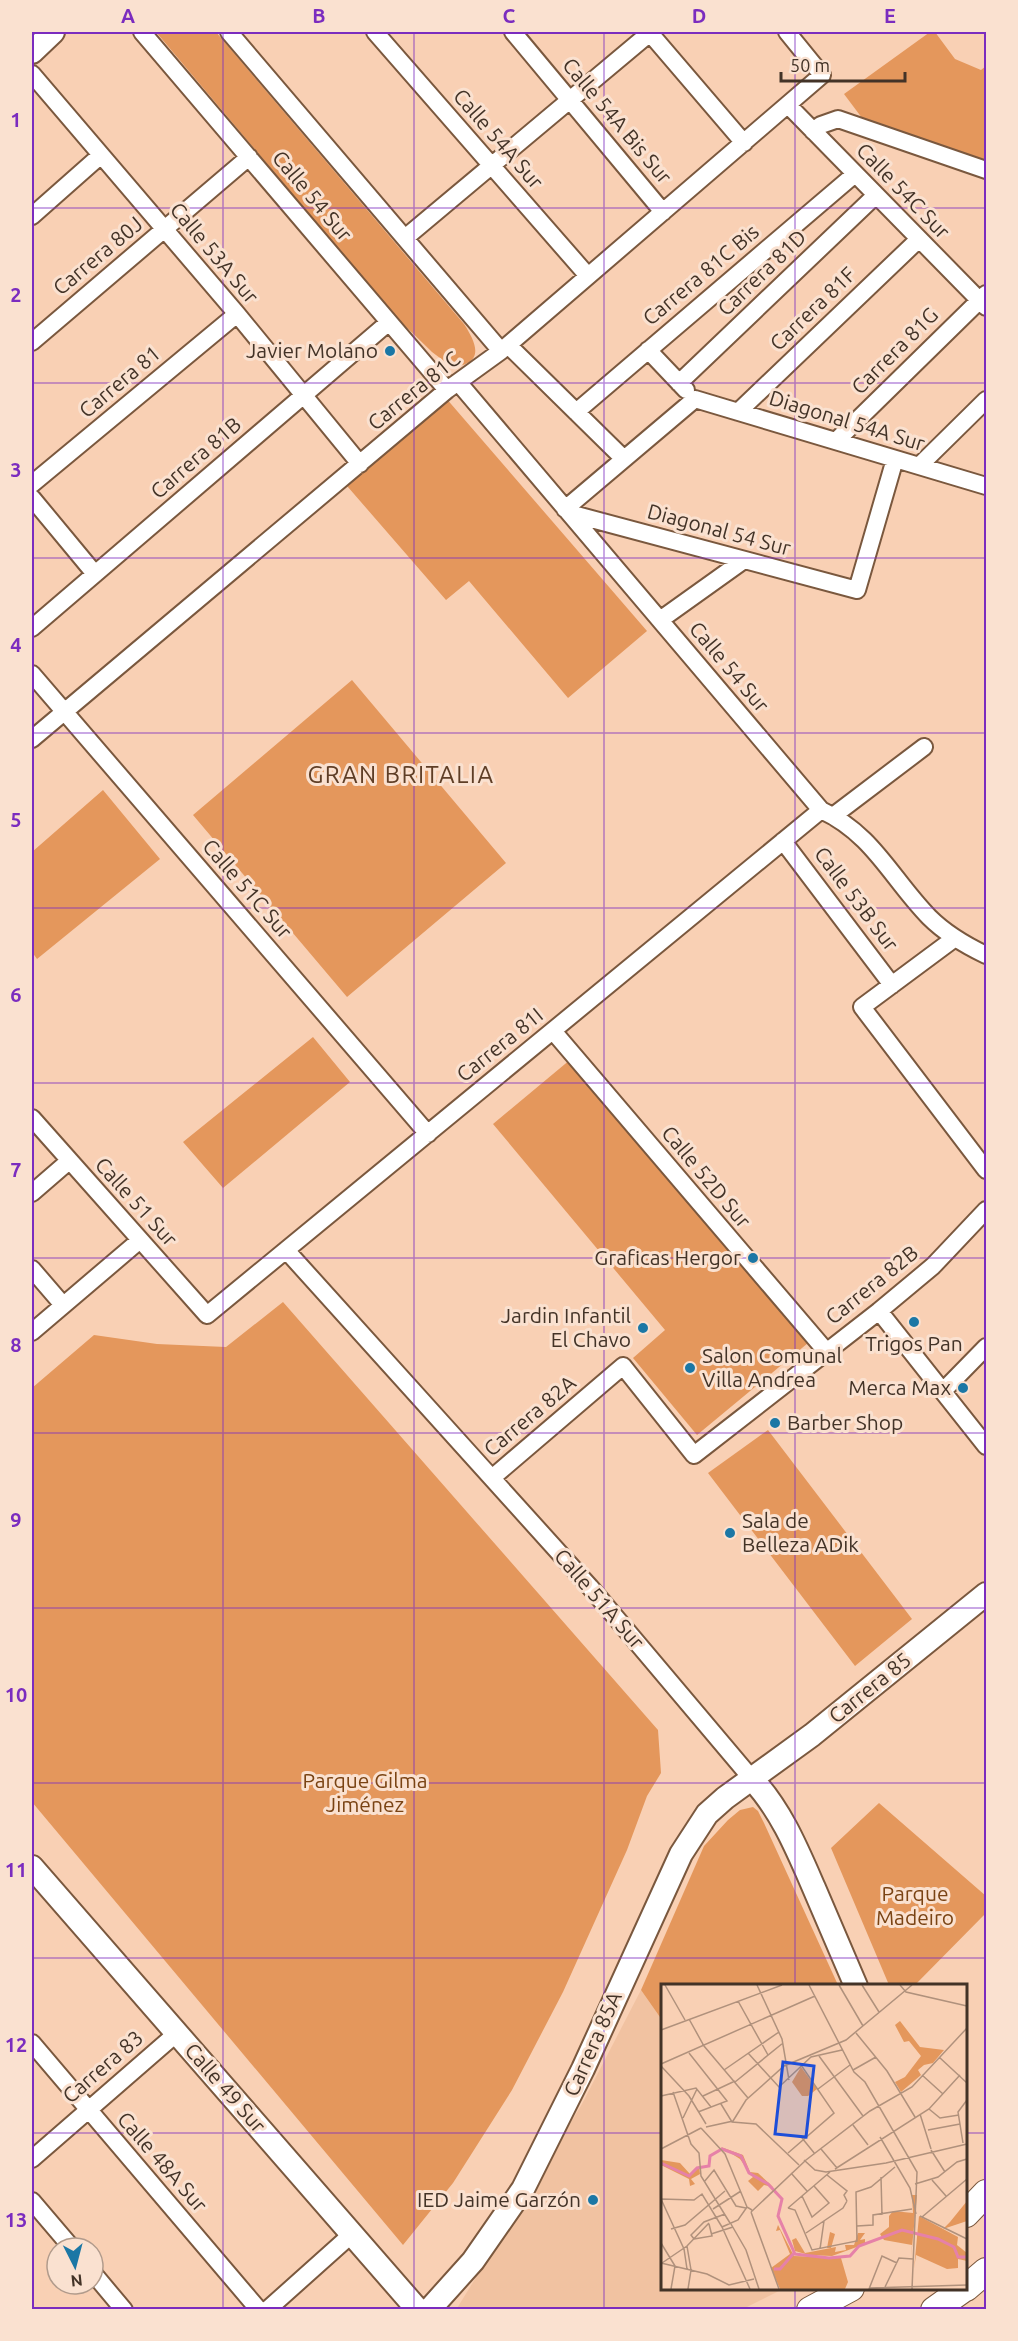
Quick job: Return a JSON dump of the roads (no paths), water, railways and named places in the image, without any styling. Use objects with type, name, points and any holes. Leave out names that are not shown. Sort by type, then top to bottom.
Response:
[{"type":"main road","points":[[967,2213],[987,2193]]},
{"type":"main road","points":[[967,2286],[987,2271]]},
{"type":"main road","points":[[810,2310],[849,2290]]},
{"type":"main road","points":[[941,2303],[962,2290]]},
{"type":"street","points":[[32,52],[53,32]]},
{"type":"street","name":"Calle 54 Sur","points":[[142,32],[389,322],[453,386],[567,511],[827,813],[850,826],[868,843],[927,915],[954,938],[987,955]]},
{"type":"street","name":"Calle 54 Sur","points":[[229,32],[405,238],[504,348],[576,412],[624,459]]},
{"type":"street","name":"Calle 54A Sur","points":[[375,32],[588,276]]},
{"type":"street","name":"Calle 54A Bis Sur","points":[[513,32],[663,212]]},
{"type":"street","points":[[405,238],[650,32],[744,143]]},
{"type":"street","name":"Carrera 81C","points":[[32,739],[453,386],[504,348],[822,75],[787,32]]},
{"type":"street","name":"Calle 53A Sur","points":[[32,74],[237,314],[360,464]]},
{"type":"street","name":"Calle 54C Sur","points":[[788,105],[919,239],[984,300]]},
{"type":"street","points":[[813,130],[838,119],[987,170]]},
{"type":"street","points":[[32,216],[101,155]]},
{"type":"street","name":"Carrera 80J","points":[[32,342],[249,157]]},
{"type":"street","name":"Carrera 81C Bis","points":[[576,412],[855,174]]},
{"type":"street","name":"Carrera 81D","points":[[680,383],[876,195]]},
{"type":"street","name":"Carrera 81F","points":[[738,412],[919,239]]},
{"type":"street","name":"Carrera 81G","points":[[836,441],[984,300]]},
{"type":"street","name":"Carrera 81","points":[[32,484],[237,314]]},
{"type":"street","name":"Carrera 81B","points":[[32,628],[389,322]]},
{"type":"street","points":[[567,511],[694,399],[648,350]]},
{"type":"street","name":"Diagonal 54A Sur","points":[[694,399],[987,486]]},
{"type":"street","points":[[918,466],[987,400]]},
{"type":"street","name":"Diagonal 54 Sur","points":[[567,511],[857,590],[895,459]]},
{"type":"street","points":[[32,498],[94,574]]},
{"type":"street","points":[[660,620],[744,560]]},
{"type":"street","name":"Calle 51C Sur","points":[[32,674],[428,1134]]},
{"type":"street","name":"Carrera 81I","points":[[207,1315],[783,841],[924,747]]},
{"type":"street","name":"Calle 53B Sur","points":[[783,841],[892,985]]},
{"type":"street","points":[[954,938],[862,1007],[987,1170]]},
{"type":"street","name":"Calle 52D Sur","points":[[553,1031],[826,1351]]},
{"type":"street","name":"Calle 51 Sur","points":[[32,1118],[207,1315]]},
{"type":"street","points":[[32,1193],[69,1161]]},
{"type":"street","name":"Carrera 82B","points":[[623,1366],[694,1455],[879,1311],[933,1266],[987,1210]]},
{"type":"street","points":[[32,1332],[140,1240]]},
{"type":"street","name":"Calle 51A Sur","points":[[286,1250],[596,1593],[767,1796],[779,1814],[802,1861],[855,1984]]},
{"type":"street","points":[[32,1269],[63,1305]]},
{"type":"street","points":[[879,1311],[987,1446]]},
{"type":"street","points":[[943,1391],[987,1347]]},
{"type":"street","name":"Carrera 82A","points":[[493,1477],[623,1366]]},
{"type":"street","name":"Carrera 85","points":[[753,1779],[812,1735],[987,1594]]},
{"type":"street","name":"Carrera 85A","points":[[429,2310],[473,2261],[528,2179],[570,2096],[664,1889],[696,1828],[722,1801],[753,1779]]},
{"type":"street","name":"Calle 49 Sur","points":[[32,1866],[418,2310]]},
{"type":"street","name":"Carrera 83","points":[[32,2159],[177,2033]]},
{"type":"street","name":"Calle 48A Sur","points":[[34,2050],[259,2310]]},
{"type":"street","points":[[32,2201],[62,2236]]},
{"type":"street","points":[[267,2310],[352,2234]]},
{"type":"street","points":[[105,2287],[124,2310]]},
{"type":"place","name":"Javier Molano","points":[[390,351]]},
{"type":"place","name":"Graficas Hergor","points":[[753,1258]]},
{"type":"place","name":"Trigos Pan","points":[[914,1322]]},
{"type":"place","name":"Jardin Infantil El Chavo","points":[[643,1328]]},
{"type":"place","name":"Salon Comunal Villa Andrea","points":[[690,1368]]},
{"type":"place","name":"Merca Max","points":[[963,1388]]},
{"type":"place","name":"Barber Shop","points":[[775,1423]]},
{"type":"place","name":"Sala de Belleza ADik","points":[[730,1533]]},
{"type":"place","name":"IED Jaime Garzón","points":[[593,2200]]},
{"type":"district","name":"GRAN BRITALIA","points":[[401,775]]},
{"type":"park label","name":"Parque Gilma Jiménez","points":[[365,1793]]},
{"type":"park label","name":"Parque Madeiro","points":[[915,1906]]}]
